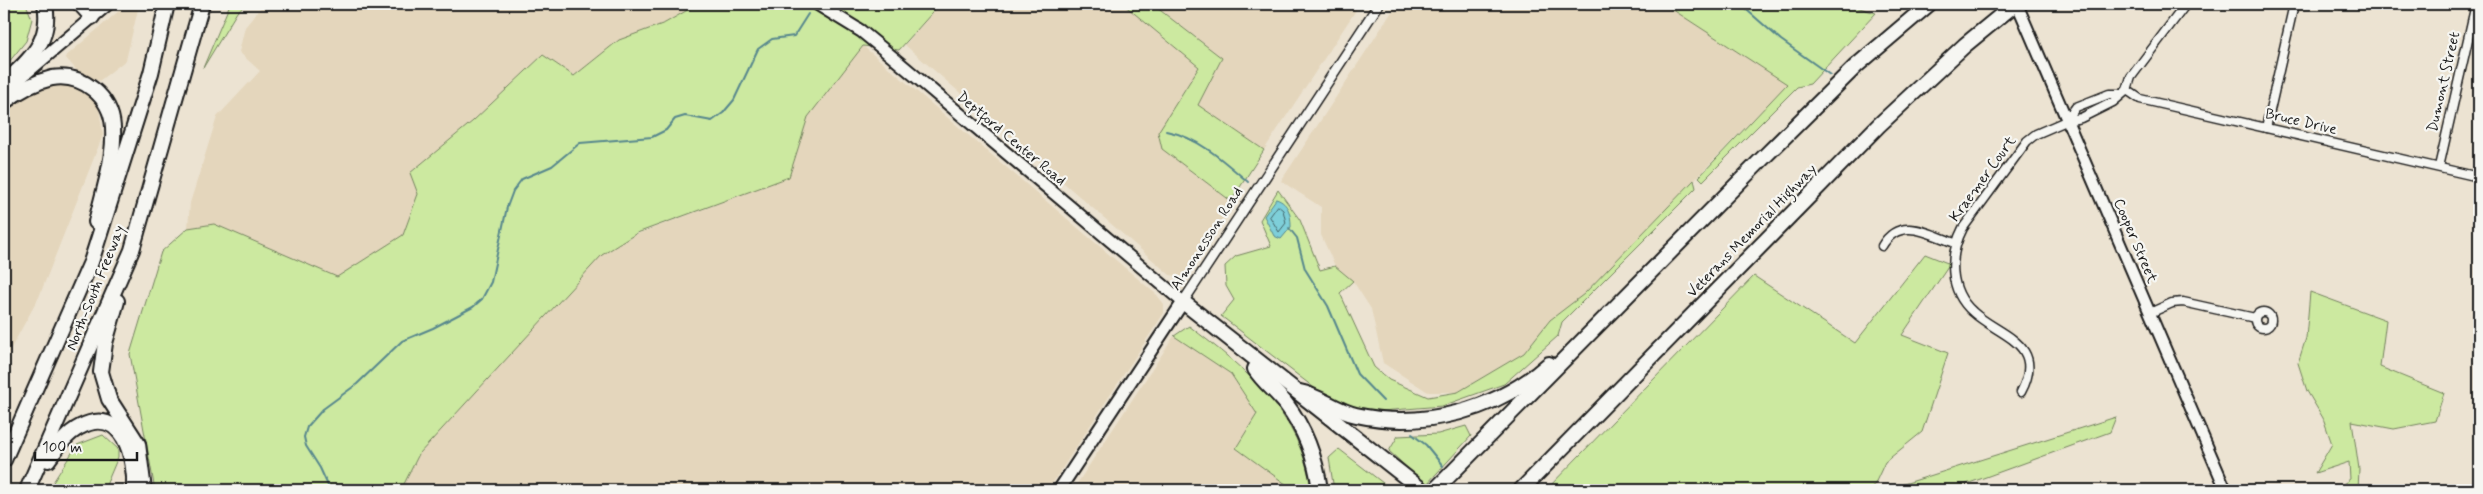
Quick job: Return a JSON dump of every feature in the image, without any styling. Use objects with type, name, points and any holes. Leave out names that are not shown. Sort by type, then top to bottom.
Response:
[{"type":"highway","points":[[4,83],[35,51],[44,37],[48,19],[45,4]]},
{"type":"highway","points":[[80,4],[92,17]]},
{"type":"highway","name":"North-South Freeway","points":[[4,460],[91,262],[151,73],[167,4]]},
{"type":"highway","name":"North-South Freeway","points":[[28,490],[132,250],[202,4]]},
{"type":"highway","points":[[1435,490],[1856,66],[1929,4]]},
{"type":"highway","name":"Veterans Memorial Highway","points":[[1521,490],[1879,125],[1965,45],[2016,4]]},
{"type":"highway","points":[[4,102],[35,84],[61,78],[76,80],[90,87],[106,102],[112,120],[113,141],[95,227],[91,262]]},
{"type":"highway","points":[[132,250],[105,343],[101,372],[109,399],[138,444],[144,490]]},
{"type":"highway","points":[[1300,392],[1313,394],[1354,415],[1396,420],[1443,416],[1481,406],[1516,390],[1531,379],[1648,274]]},
{"type":"highway","points":[[1183,302],[1270,372],[1300,392],[1399,477],[1408,490]]},
{"type":"highway","points":[[1248,355],[1256,372],[1286,404],[1297,421],[1313,457],[1320,490]]},
{"type":"highway","points":[[1270,372],[1281,386],[1399,477],[1422,490]]},
{"type":"highway","points":[[28,490],[61,442],[80,426],[90,423],[106,423],[122,434],[130,450],[134,490]]},
{"type":"highway","points":[[123,490],[133,468]]},
{"type":"main road","points":[[4,92],[108,4]]},
{"type":"main road","name":"Deptford Center Road","points":[[816,4],[861,32],[883,49],[1183,302]]},
{"type":"main road","name":"Cooper Street","points":[[2016,4],[2226,490]]},
{"type":"main road","name":"Almonesson Road","points":[[1059,490],[1183,302]]},
{"type":"street","name":"Almonesson Road","points":[[1183,302],[1379,4]]},
{"type":"street","points":[[2066,121],[2081,118],[2113,102],[2124,92],[2131,77],[2186,4]]},
{"type":"street","points":[[2266,128],[2294,4]]},
{"type":"street","name":"Dumont Street","points":[[2439,167],[2476,4]]},
{"type":"street","points":[[2066,121],[2076,107],[2109,94],[2124,92]]},
{"type":"street","name":"Bruce Drive","points":[[2124,92],[2140,99],[2479,177]]},
{"type":"street","name":"Kraemer Court","points":[[2021,392],[2028,380],[2025,355],[2016,340],[1980,318],[1963,300],[1952,270],[1956,243],[1964,228],[2027,141],[2036,134],[2066,121]]},
{"type":"street","points":[[1882,246],[1895,230],[1905,228],[1956,243]]},
{"type":"street","points":[[2150,313],[2172,303],[2184,302],[2255,318]]},
{"type":"shaded area","points":[[127,4],[139,5],[126,60],[99,81],[80,74],[65,57]]},
{"type":"shaded area","points":[[264,4],[698,4],[665,23],[619,40],[574,76],[543,55],[473,121],[410,173],[418,194],[403,235],[337,277],[214,224],[188,228],[190,203],[217,117],[260,71],[239,52],[245,27]]},
{"type":"shaded area","points":[[940,4],[1123,4],[1199,67],[1159,132],[1162,149],[1231,201],[1225,216],[1185,277],[1170,275],[905,45]]},
{"type":"shaded area","points":[[1152,4],[1360,4],[1264,150],[1198,105],[1222,58]]},
{"type":"shaded area","points":[[1397,4],[1664,4],[1787,84],[1584,294],[1550,320],[1524,353],[1458,392],[1428,392],[1383,363],[1371,309],[1353,281],[1335,266],[1321,235],[1321,207],[1281,181]]},
{"type":"shaded area","points":[[863,46],[1157,295],[1164,304],[1164,313],[1048,490],[401,490],[419,454],[602,254],[637,234],[789,177],[808,117]]},
{"type":"shaded area","points":[[59,85],[87,90],[99,108],[103,135],[39,297],[4,361],[4,113],[24,95]]},
{"type":"shaded area","points":[[1174,336],[1231,374],[1257,414],[1236,448],[1294,490],[1073,490]]},
{"type":"green space","points":[[4,4],[26,4],[32,19],[26,41],[4,68]]},
{"type":"green space","points":[[230,4],[246,4],[237,12],[203,68]]},
{"type":"green space","points":[[698,4],[940,4],[899,50],[863,46],[808,117],[789,177],[637,233],[602,255],[419,454],[401,490],[155,490],[130,354],[161,252],[188,228],[214,224],[337,277],[403,235],[418,194],[410,173],[473,121],[543,55],[574,76],[619,40],[665,23]]},
{"type":"green space","points":[[1123,4],[1152,4],[1222,58],[1198,105],[1264,150],[1231,201],[1162,149],[1158,132],[1199,67]]},
{"type":"green space","points":[[1664,4],[1846,4],[1876,13],[1810,84],[1797,87],[1703,181],[1699,177],[1787,84]]},
{"type":"green space","points":[[1694,180],[1696,188],[1562,322],[1558,336],[1504,384],[1442,406],[1369,412],[1330,400],[1221,316],[1234,300],[1226,286],[1225,266],[1236,256],[1271,246],[1260,220],[1278,190],[1300,220],[1320,270],[1335,266],[1353,281],[1340,293],[1374,367],[1389,380],[1428,397],[1458,392],[1524,353],[1550,320],[1584,294]]},
{"type":"green space","points":[[1925,254],[1950,264],[1902,335],[1948,353],[1922,432],[1885,462],[1872,490],[1546,490],[1754,276],[1855,343]]},
{"type":"green space","points":[[2310,292],[2386,320],[2380,367],[2444,393],[2435,421],[2394,429],[2352,421],[2359,469],[2358,490],[2335,490],[2350,479],[2349,462],[2315,473],[2332,444],[2323,418],[2307,391],[2298,363],[2306,338]]},
{"type":"green space","points":[[1189,326],[1231,359],[1250,377],[1283,416],[1296,439],[1306,463],[1311,490],[1294,490],[1236,448],[1257,414],[1231,374],[1174,336]]},
{"type":"green space","points":[[2116,417],[2110,432],[1950,490],[1885,490]]},
{"type":"green space","points":[[1466,426],[1471,436],[1426,485],[1389,451],[1398,436],[1438,434]]},
{"type":"green space","points":[[103,435],[118,449],[118,457],[104,490],[48,490],[77,445]]},
{"type":"green space","points":[[1339,449],[1392,490],[1334,490],[1329,458]]},
{"type":"water","points":[[1276,199],[1284,203],[1290,218],[1291,227],[1281,239],[1274,236],[1264,216]]},
{"type":"waterway","points":[[1740,4],[1781,40],[1830,75]]},
{"type":"waterway","points":[[330,490],[320,468],[306,446],[304,437],[307,427],[323,409],[357,384],[402,341],[433,328],[473,307],[482,299],[491,282],[507,207],[513,191],[522,179],[552,166],[580,143],[652,137],[666,130],[675,119],[685,116],[712,121],[723,113],[734,100],[758,49],[772,39],[794,36],[808,14]]},
{"type":"waterway","points":[[1166,131],[1200,144],[1248,182]]},
{"type":"waterway","points":[[1289,228],[1297,238],[1305,269],[1328,306],[1357,374],[1383,401]]},
{"type":"waterway","points":[[1412,434],[1426,445],[1443,466]]}]
